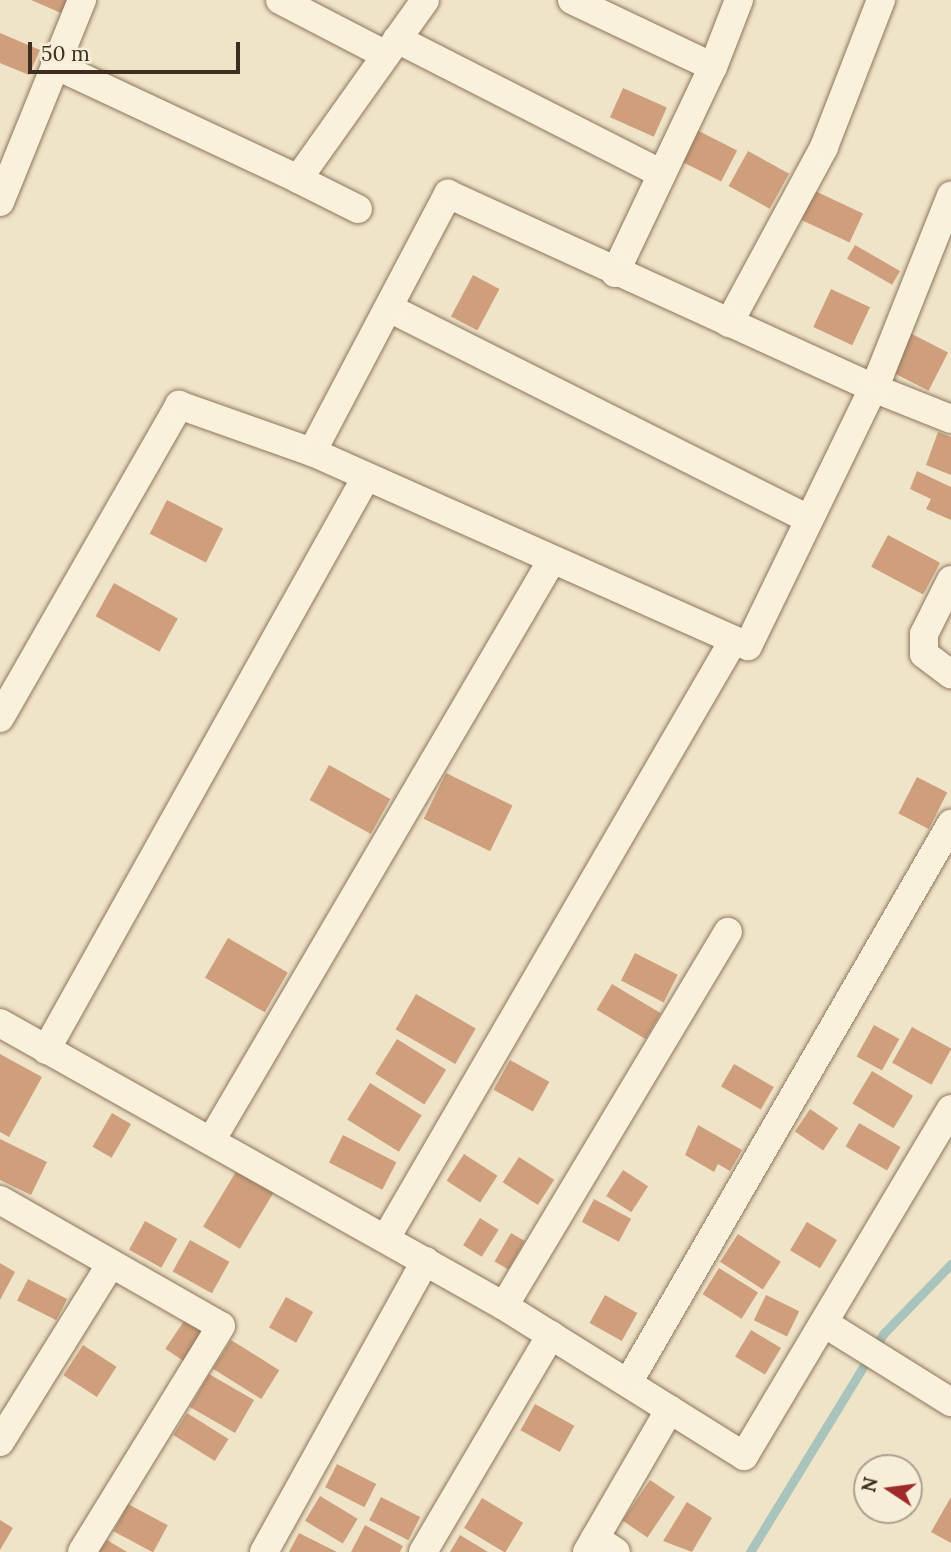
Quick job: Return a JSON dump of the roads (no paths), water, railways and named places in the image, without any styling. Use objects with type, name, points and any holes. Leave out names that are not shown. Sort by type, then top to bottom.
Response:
[{"type":"street","points":[[0,202],[82,0]]},
{"type":"street","points":[[280,0],[392,47],[662,174]]},
{"type":"street","points":[[298,179],[425,0]]},
{"type":"street","points":[[572,0],[713,67]]},
{"type":"street","points":[[615,273],[713,67],[739,0]]},
{"type":"street","points":[[729,323],[824,147],[881,0]]},
{"type":"street","points":[[55,65],[358,209]]},
{"type":"street","points":[[312,452],[448,194],[615,273],[873,388],[951,419]]},
{"type":"street","points":[[0,718],[179,405],[312,452],[365,479],[748,646],[873,388],[951,196]]},
{"type":"street","points":[[389,309],[808,519]]},
{"type":"street","points":[[46,1050],[365,479]]},
{"type":"street","points":[[211,1141],[552,560]]},
{"type":"street","points":[[951,580],[924,634],[924,654],[951,674]]},
{"type":"street","points":[[386,1238],[733,640]]},
{"type":"street","points":[[628,1383],[951,824]]},
{"type":"street","points":[[504,1306],[728,932]]},
{"type":"street","points":[[0,1023],[504,1306],[744,1456],[951,1109]]},
{"type":"street","points":[[0,1200],[221,1326],[82,1552]]},
{"type":"street","points":[[264,1552],[425,1261]]},
{"type":"street","points":[[0,1442],[110,1265]]},
{"type":"street","points":[[824,1323],[951,1402]]},
{"type":"street","points":[[423,1552],[551,1335]]},
{"type":"street","points":[[599,1547],[670,1409]]},
{"type":"waterway","points":[[750,1552],[883,1334],[951,1264]]}]
